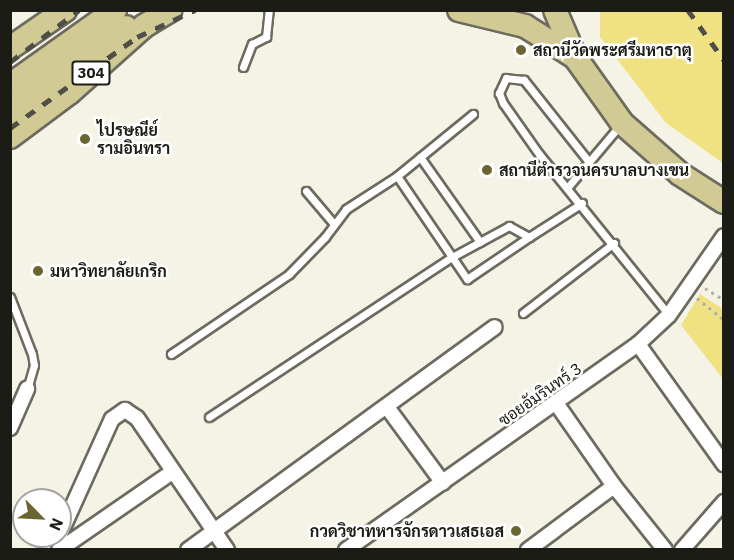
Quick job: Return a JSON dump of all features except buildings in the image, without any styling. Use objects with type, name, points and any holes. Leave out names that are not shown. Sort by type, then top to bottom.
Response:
[{"type":"main road","points":[[10,48],[65,10]]},
{"type":"main road","name":"304","points":[[10,85],[115,10]]},
{"type":"main road","name":"304","points":[[10,111],[104,40],[156,10]]},
{"type":"main road","name":"304","points":[[10,137],[78,85],[144,26],[171,10]]},
{"type":"main road","points":[[459,10],[525,26],[575,57]]},
{"type":"main road","points":[[555,10],[575,57],[622,123],[680,174],[723,202]]},
{"type":"street","name":"ซอยอัมรินทร์ 3","points":[[348,549],[638,344],[669,315],[723,236]]},
{"type":"street","points":[[188,549],[495,327]]},
{"type":"street","points":[[638,344],[723,464]]},
{"type":"street","points":[[10,429],[27,389]]},
{"type":"street","points":[[556,403],[614,486],[665,549]]},
{"type":"street","points":[[387,407],[443,483]]},
{"type":"street","points":[[72,507],[112,419],[118,412],[125,410],[137,418],[227,549]]},
{"type":"street","points":[[59,549],[172,472]]},
{"type":"street","points":[[528,549],[614,486]]},
{"type":"street","points":[[682,549],[723,502]]},
{"type":"lane","points":[[243,67],[252,44],[266,37],[269,10]]},
{"type":"lane","points":[[589,162],[524,80],[506,78],[499,93],[503,103],[567,188],[614,243],[669,315]]},
{"type":"lane","points":[[171,354],[289,274],[325,237],[333,223],[346,209],[397,176],[473,114]]},
{"type":"lane","points":[[567,188],[622,123]]},
{"type":"lane","points":[[420,157],[480,242]]},
{"type":"lane","points":[[397,176],[465,278],[471,279],[529,237],[582,204]]},
{"type":"lane","points":[[306,192],[333,223]]},
{"type":"lane","points":[[208,417],[452,257],[509,226],[529,237]]},
{"type":"lane","points":[[523,313],[614,243]]},
{"type":"lane","points":[[10,297],[32,354],[34,365],[27,389]]},
{"type":"path","points":[[690,286],[723,300]]},
{"type":"path","points":[[690,286],[723,320]]},
{"type":"shaded area","points":[[600,11],[723,11],[723,163],[666,123],[600,37]]},
{"type":"shaded area","points":[[700,294],[723,309],[723,379],[681,325]]},
{"type":"railway","points":[[10,62],[79,10]]},
{"type":"railway","points":[[10,128],[137,37],[195,10]]},
{"type":"railway","points":[[688,10],[724,60]]},
{"type":"place","name":"สถานีวัดพระศรีมหาธาตุ","points":[[521,50]]},
{"type":"place","name":"ไปรษณีย์ รามอินทรา","points":[[85,139]]},
{"type":"place","name":"สถานีตำรวจนครบาลบางเขน","points":[[487,170]]},
{"type":"place","name":"มหาวิทยาลัยเกริก","points":[[38,271]]},
{"type":"place","name":"กวดวิชาทหารจักรดาวเสธเอส","points":[[516,531]]}]
